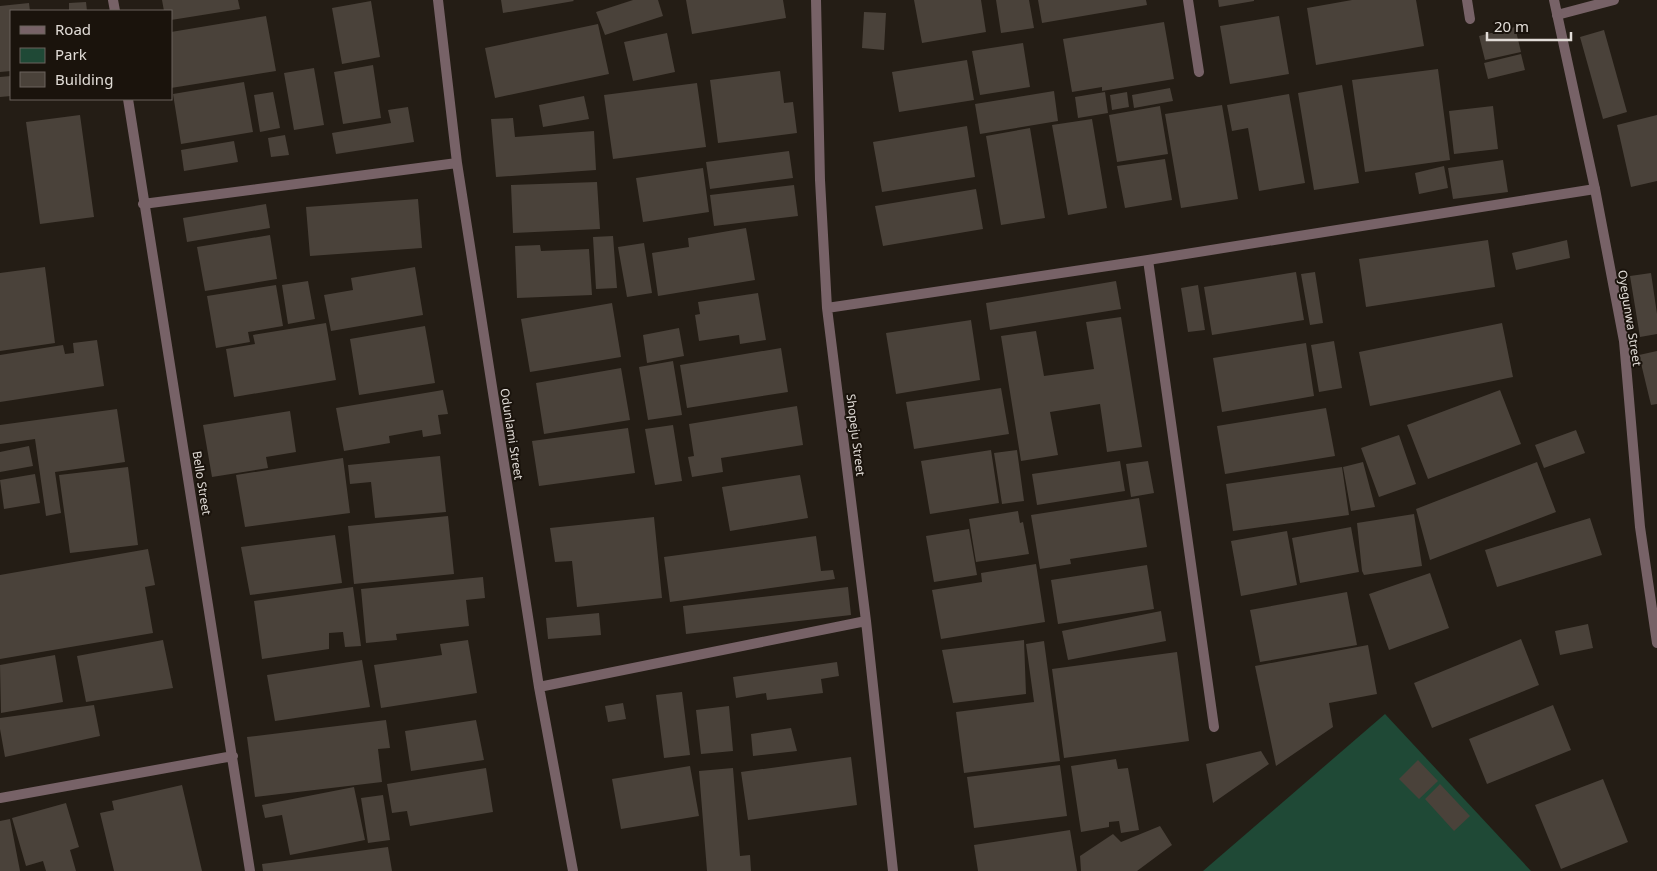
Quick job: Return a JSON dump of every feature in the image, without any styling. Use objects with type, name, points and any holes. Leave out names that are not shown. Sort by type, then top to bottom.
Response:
[{"type":"street","name":"Odunlami Street","points":[[438,0],[457,163],[539,687],[573,871]]},
{"type":"street","name":"Shopeju Street","points":[[816,0],[820,180],[827,308],[866,621],[893,871]]},
{"type":"street","points":[[1188,0],[1199,72]]},
{"type":"street","points":[[1466,0],[1470,19]]},
{"type":"street","name":"Oyegunwa Street","points":[[1554,0],[1595,189],[1624,341],[1640,527],[1657,643]]},
{"type":"street","points":[[1557,15],[1614,0]]},
{"type":"street","name":"Bello Street","points":[[128,100],[143,204],[250,871]]},
{"type":"street","points":[[143,204],[457,163]]},
{"type":"street","points":[[827,308],[1148,260],[1595,189]]},
{"type":"street","points":[[1148,260],[1214,727]]},
{"type":"street","points":[[539,687],[866,621]]},
{"type":"street","points":[[0,798],[233,756]]},
{"type":"green space","points":[[1385,714],[1531,871],[1203,871]]},
{"type":"building","points":[[162,0],[238,0],[240,9],[172,20],[172,10],[164,10]]},
{"type":"building","points":[[501,0],[573,0],[574,1],[503,13]]},
{"type":"building","points":[[633,0],[658,0],[663,16],[605,35],[596,12]]},
{"type":"building","points":[[686,0],[783,0],[786,18],[692,34]]},
{"type":"building","points":[[914,0],[981,0],[986,32],[922,43]]},
{"type":"building","points":[[996,0],[1029,0],[1034,28],[1001,33]]},
{"type":"building","points":[[1038,0],[1146,0],[1147,5],[1042,23]]},
{"type":"building","points":[[1218,0],[1254,0],[1254,1],[1219,7]]},
{"type":"building","points":[[1352,0],[1416,0],[1424,46],[1316,65],[1307,8]]},
{"type":"building","points":[[371,1],[380,57],[342,64],[332,8]]},
{"type":"building","points":[[86,2],[87,10],[69,10],[69,3]]},
{"type":"building","points":[[29,3],[30,10],[10,10],[10,71],[0,72],[0,6]]},
{"type":"building","points":[[864,12],[886,13],[884,50],[862,48]]},
{"type":"building","points":[[266,16],[276,71],[172,88],[172,32]]},
{"type":"building","points":[[1279,16],[1289,74],[1230,84],[1220,26]]},
{"type":"building","points":[[1164,22],[1174,79],[1102,91],[1102,87],[1072,92],[1063,39]]},
{"type":"building","points":[[598,24],[609,74],[495,98],[485,48]]},
{"type":"building","points":[[1515,27],[1521,52],[1485,60],[1479,36]]},
{"type":"building","points":[[1604,30],[1627,112],[1603,119],[1580,37]]},
{"type":"building","points":[[667,33],[675,72],[633,81],[624,42]]},
{"type":"building","points":[[1023,43],[1030,87],[980,95],[972,51]]},
{"type":"building","points":[[1521,54],[1525,70],[1488,79],[1484,63]]},
{"type":"building","points":[[967,60],[974,100],[899,112],[892,72]]},
{"type":"building","points":[[373,65],[381,118],[343,124],[334,72]]},
{"type":"building","points":[[314,68],[324,125],[294,130],[284,73]]},
{"type":"building","points":[[1438,69],[1450,160],[1365,172],[1352,80]]},
{"type":"building","points":[[780,71],[784,103],[793,102],[797,133],[718,143],[710,80]]},
{"type":"building","points":[[10,76],[10,96],[0,97],[0,77]]},
{"type":"building","points":[[244,82],[253,132],[181,144],[173,94]]},
{"type":"building","points":[[697,83],[706,147],[613,159],[604,95]]},
{"type":"building","points":[[1342,85],[1359,183],[1314,190],[1298,93]]},
{"type":"building","points":[[1170,88],[1173,101],[1134,108],[1132,95]]},
{"type":"building","points":[[1054,91],[1058,121],[980,134],[975,104]]},
{"type":"building","points":[[273,92],[280,128],[260,132],[254,95]]},
{"type":"building","points":[[1105,92],[1108,113],[1078,118],[1075,97]]},
{"type":"building","points":[[1127,92],[1129,107],[1112,110],[1110,95]]},
{"type":"building","points":[[1289,94],[1305,183],[1259,191],[1248,128],[1232,131],[1227,105]]},
{"type":"building","points":[[584,96],[589,119],[543,127],[539,105]]},
{"type":"building","points":[[1222,105],[1238,199],[1181,208],[1165,114]]},
{"type":"building","points":[[1160,106],[1168,154],[1117,162],[1109,115]]},
{"type":"building","points":[[1493,106],[1498,149],[1454,154],[1449,111]]},
{"type":"building","points":[[408,107],[414,142],[336,154],[332,133],[391,123],[388,110]]},
{"type":"building","points":[[80,115],[94,217],[40,224],[26,122]]},
{"type":"building","points":[[1657,115],[1657,181],[1631,187],[1617,125]]},
{"type":"building","points":[[513,118],[515,137],[594,131],[596,170],[496,177],[491,119]]},
{"type":"building","points":[[1092,119],[1107,208],[1068,215],[1052,125]]},
{"type":"building","points":[[967,126],[975,177],[882,192],[873,142]]},
{"type":"building","points":[[1030,128],[1045,218],[1001,225],[986,136]]},
{"type":"building","points":[[285,135],[289,155],[271,157],[268,138]]},
{"type":"building","points":[[234,141],[238,162],[184,171],[181,150]]},
{"type":"building","points":[[789,151],[793,178],[710,189],[706,162]]},
{"type":"building","points":[[1165,159],[1172,200],[1125,208],[1117,166]]},
{"type":"building","points":[[1503,160],[1508,192],[1453,199],[1448,168]]},
{"type":"building","points":[[1444,166],[1448,188],[1419,194],[1415,173]]},
{"type":"building","points":[[703,168],[709,212],[643,222],[636,178]]},
{"type":"building","points":[[597,182],[600,229],[513,233],[511,185]]},
{"type":"building","points":[[794,185],[798,216],[714,226],[710,195]]},
{"type":"building","points":[[976,189],[983,229],[883,246],[875,206]]},
{"type":"building","points":[[418,199],[422,248],[310,256],[306,207]]},
{"type":"building","points":[[266,204],[270,228],[187,242],[183,218]]},
{"type":"building","points":[[746,228],[755,280],[658,296],[652,253],[689,247],[688,238]]},
{"type":"building","points":[[270,235],[277,279],[205,291],[197,247]]},
{"type":"building","points":[[613,236],[617,288],[596,289],[593,237]]},
{"type":"building","points":[[1488,240],[1495,287],[1366,307],[1359,259]]},
{"type":"building","points":[[1567,240],[1570,258],[1516,270],[1512,253]]},
{"type":"building","points":[[644,243],[652,293],[627,297],[618,247]]},
{"type":"building","points":[[540,245],[541,251],[589,249],[592,295],[517,298],[515,246]]},
{"type":"building","points":[[45,267],[55,343],[0,351],[0,273]]},
{"type":"building","points":[[415,267],[423,315],[331,331],[324,295],[353,290],[351,278]]},
{"type":"building","points":[[1296,272],[1304,320],[1212,335],[1204,287]]},
{"type":"building","points":[[1315,272],[1323,323],[1310,325],[1301,274]]},
{"type":"building","points":[[1651,273],[1657,314],[1657,334],[1640,337],[1630,276]]},
{"type":"building","points":[[308,281],[315,319],[288,324],[282,285]]},
{"type":"building","points":[[1116,281],[1121,309],[990,330],[986,303]]},
{"type":"building","points":[[276,285],[283,326],[248,332],[250,342],[216,348],[207,296]]},
{"type":"building","points":[[1198,285],[1205,330],[1188,332],[1181,288]]},
{"type":"building","points":[[758,293],[766,340],[740,344],[739,335],[699,341],[695,315],[700,314],[698,302]]},
{"type":"building","points":[[612,303],[621,357],[530,372],[521,319]]},
{"type":"building","points":[[1121,317],[1142,447],[1107,452],[1100,404],[1050,412],[1058,455],[1021,461],[1001,336],[1036,331],[1044,376],[1094,369],[1086,322]]},
{"type":"building","points":[[971,320],[980,380],[896,394],[886,333]]},
{"type":"building","points":[[326,323],[336,380],[234,397],[226,349],[255,344],[253,335]]},
{"type":"building","points":[[1502,323],[1513,377],[1370,406],[1359,352]]},
{"type":"building","points":[[425,326],[435,383],[359,395],[350,339]]},
{"type":"building","points":[[679,328],[684,356],[647,363],[643,335]]},
{"type":"building","points":[[97,340],[104,386],[0,402],[0,355],[63,345],[65,354],[74,353],[73,343]]},
{"type":"building","points":[[1334,341],[1342,388],[1319,392],[1311,345]]},
{"type":"building","points":[[1306,343],[1314,396],[1222,412],[1213,358]]},
{"type":"building","points":[[781,348],[788,392],[687,408],[680,365]]},
{"type":"building","points":[[1657,351],[1657,404],[1651,405],[1639,355]]},
{"type":"building","points":[[673,361],[682,415],[648,420],[639,367]]},
{"type":"building","points":[[621,368],[630,420],[544,434],[536,383]]},
{"type":"building","points":[[1001,388],[1009,434],[914,449],[906,402]]},
{"type":"building","points":[[443,390],[448,414],[438,415],[441,434],[423,437],[422,430],[389,436],[390,443],[344,451],[336,408]]},
{"type":"building","points":[[1500,390],[1521,444],[1428,479],[1407,425]]},
{"type":"building","points":[[797,406],[803,445],[721,458],[723,472],[692,477],[688,457],[694,456],[689,424]]},
{"type":"building","points":[[1326,408],[1335,456],[1225,474],[1217,426]]},
{"type":"building","points":[[117,409],[125,462],[55,472],[61,513],[46,516],[35,439],[0,444],[0,425]]},
{"type":"building","points":[[290,411],[296,452],[266,457],[268,468],[212,477],[203,425]]},
{"type":"building","points":[[673,425],[682,481],[655,485],[645,429]]},
{"type":"building","points":[[628,428],[635,473],[539,486],[532,441]]},
{"type":"building","points":[[1576,430],[1585,453],[1544,468],[1535,445]]},
{"type":"building","points":[[1399,435],[1416,484],[1379,497],[1361,448]]},
{"type":"building","points":[[29,446],[33,466],[0,472],[0,452]]},
{"type":"building","points":[[991,450],[999,503],[930,514],[921,461]]},
{"type":"building","points":[[1017,450],[1024,501],[1002,504],[994,453]]},
{"type":"building","points":[[440,456],[446,512],[375,518],[371,482],[350,484],[348,465]]},
{"type":"building","points":[[343,458],[350,513],[245,527],[236,475]]},
{"type":"building","points":[[1120,461],[1125,491],[1037,505],[1032,474]]},
{"type":"building","points":[[1148,461],[1154,493],[1131,497],[1126,464]]},
{"type":"building","points":[[1363,462],[1375,507],[1351,511],[1343,467]]},
{"type":"building","points":[[1537,462],[1556,512],[1430,560],[1416,509]]},
{"type":"building","points":[[128,467],[138,545],[70,553],[59,475]]},
{"type":"building","points":[[1342,467],[1349,515],[1233,531],[1226,484]]},
{"type":"building","points":[[35,474],[40,503],[4,509],[0,480]]},
{"type":"building","points":[[800,475],[808,518],[730,531],[722,487]]},
{"type":"building","points":[[1139,498],[1147,547],[1070,559],[1071,564],[1040,569],[1031,515]]},
{"type":"building","points":[[1018,511],[1020,523],[1023,522],[1029,554],[976,562],[969,519]]},
{"type":"building","points":[[1414,514],[1422,566],[1364,575],[1357,523]]},
{"type":"building","points":[[448,516],[454,574],[354,584],[348,526]]},
{"type":"building","points":[[654,517],[662,598],[577,607],[572,561],[555,562],[550,528]]},
{"type":"building","points":[[1590,518],[1602,555],[1497,587],[1485,550]]},
{"type":"building","points":[[1351,527],[1359,572],[1300,583],[1292,538]]},
{"type":"building","points":[[969,529],[977,575],[934,582],[926,536]]},
{"type":"building","points":[[1287,531],[1297,585],[1241,596],[1231,541]]},
{"type":"building","points":[[335,535],[342,583],[250,595],[241,547]]},
{"type":"building","points":[[816,536],[821,571],[833,570],[835,579],[670,602],[664,557]]},
{"type":"building","points":[[148,549],[155,585],[145,587],[153,633],[0,659],[0,575]]},
{"type":"building","points":[[1036,564],[1045,622],[941,639],[932,590],[982,582],[981,573]]},
{"type":"building","points":[[1147,565],[1154,609],[1058,624],[1051,580]]},
{"type":"building","points":[[1430,573],[1449,628],[1389,650],[1369,594]]},
{"type":"building","points":[[483,577],[485,598],[466,600],[469,626],[396,634],[397,640],[366,643],[361,589]]},
{"type":"building","points":[[353,587],[361,646],[345,647],[343,632],[329,633],[329,649],[262,659],[254,601]]},
{"type":"building","points":[[848,587],[851,615],[686,634],[683,606]]},
{"type":"building","points":[[1347,592],[1357,645],[1260,662],[1250,610]]},
{"type":"building","points":[[1161,611],[1166,641],[1068,660],[1062,631]]},
{"type":"building","points":[[599,613],[601,635],[548,639],[546,618]]},
{"type":"building","points":[[1588,624],[1593,648],[1560,655],[1555,631]]},
{"type":"building","points":[[1521,639],[1539,685],[1432,728],[1414,683]]},
{"type":"building","points":[[163,640],[173,688],[86,702],[77,656]]},
{"type":"building","points":[[468,640],[477,693],[381,708],[374,665],[442,655],[440,644]]},
{"type":"building","points":[[1024,640],[1026,694],[953,703],[942,650]]},
{"type":"building","points":[[1044,641],[1060,761],[964,773],[956,712],[1034,702],[1026,644]]},
{"type":"building","points":[[1368,645],[1377,694],[1329,703],[1333,727],[1276,766],[1255,666]]},
{"type":"building","points":[[1177,652],[1189,741],[1064,758],[1052,669]]},
{"type":"building","points":[[55,655],[63,702],[1,713],[0,665]]},
{"type":"building","points":[[362,660],[370,707],[275,721],[267,675]]},
{"type":"building","points":[[837,662],[839,676],[821,679],[823,693],[767,700],[766,693],[736,698],[733,677]]},
{"type":"building","points":[[682,692],[690,755],[664,758],[656,695]]},
{"type":"building","points":[[623,703],[626,719],[608,722],[605,706]]},
{"type":"building","points":[[94,705],[100,736],[5,757],[0,718]]},
{"type":"building","points":[[1553,705],[1571,750],[1487,784],[1469,739]]},
{"type":"building","points":[[729,706],[733,751],[701,754],[696,710]]},
{"type":"building","points":[[386,720],[390,748],[378,749],[382,782],[255,797],[247,737]]},
{"type":"building","points":[[476,720],[484,760],[411,771],[405,731]]},
{"type":"building","points":[[791,728],[797,751],[753,756],[751,734]]},
{"type":"building","points":[[1261,751],[1269,764],[1213,803],[1206,764]]},
{"type":"building","points":[[851,757],[857,805],[748,820],[741,772]]},
{"type":"building","points":[[1116,759],[1118,769],[1128,768],[1139,830],[1121,833],[1119,821],[1109,822],[1109,827],[1081,832],[1071,766]]},
{"type":"building","points":[[1418,760],[1438,781],[1419,799],[1399,779]]},
{"type":"building","points":[[1060,765],[1067,816],[974,828],[967,777]]},
{"type":"building","points":[[690,766],[699,816],[621,829],[612,779]]},
{"type":"building","points":[[486,768],[493,812],[410,826],[407,811],[392,813],[387,784]]},
{"type":"building","points":[[733,768],[740,856],[750,855],[751,871],[707,871],[699,771]]},
{"type":"building","points":[[1603,779],[1628,842],[1561,869],[1535,805]]},
{"type":"building","points":[[1440,784],[1470,816],[1454,831],[1425,799]]},
{"type":"building","points":[[182,785],[202,871],[114,871],[100,813],[114,810],[112,801]]},
{"type":"building","points":[[354,787],[365,840],[290,855],[282,815],[265,818],[262,805]]},
{"type":"building","points":[[383,795],[390,840],[368,843],[361,798]]},
{"type":"building","points":[[66,803],[79,847],[70,850],[76,871],[46,871],[43,861],[26,866],[12,818]]},
{"type":"building","points":[[10,819],[20,871],[0,871],[0,821]]},
{"type":"building","points":[[1160,826],[1172,845],[1137,871],[1081,871],[1080,856],[1113,834],[1121,842]]},
{"type":"building","points":[[1070,830],[1077,871],[978,871],[974,845]]},
{"type":"building","points":[[388,847],[392,871],[263,871],[262,864]]}]
